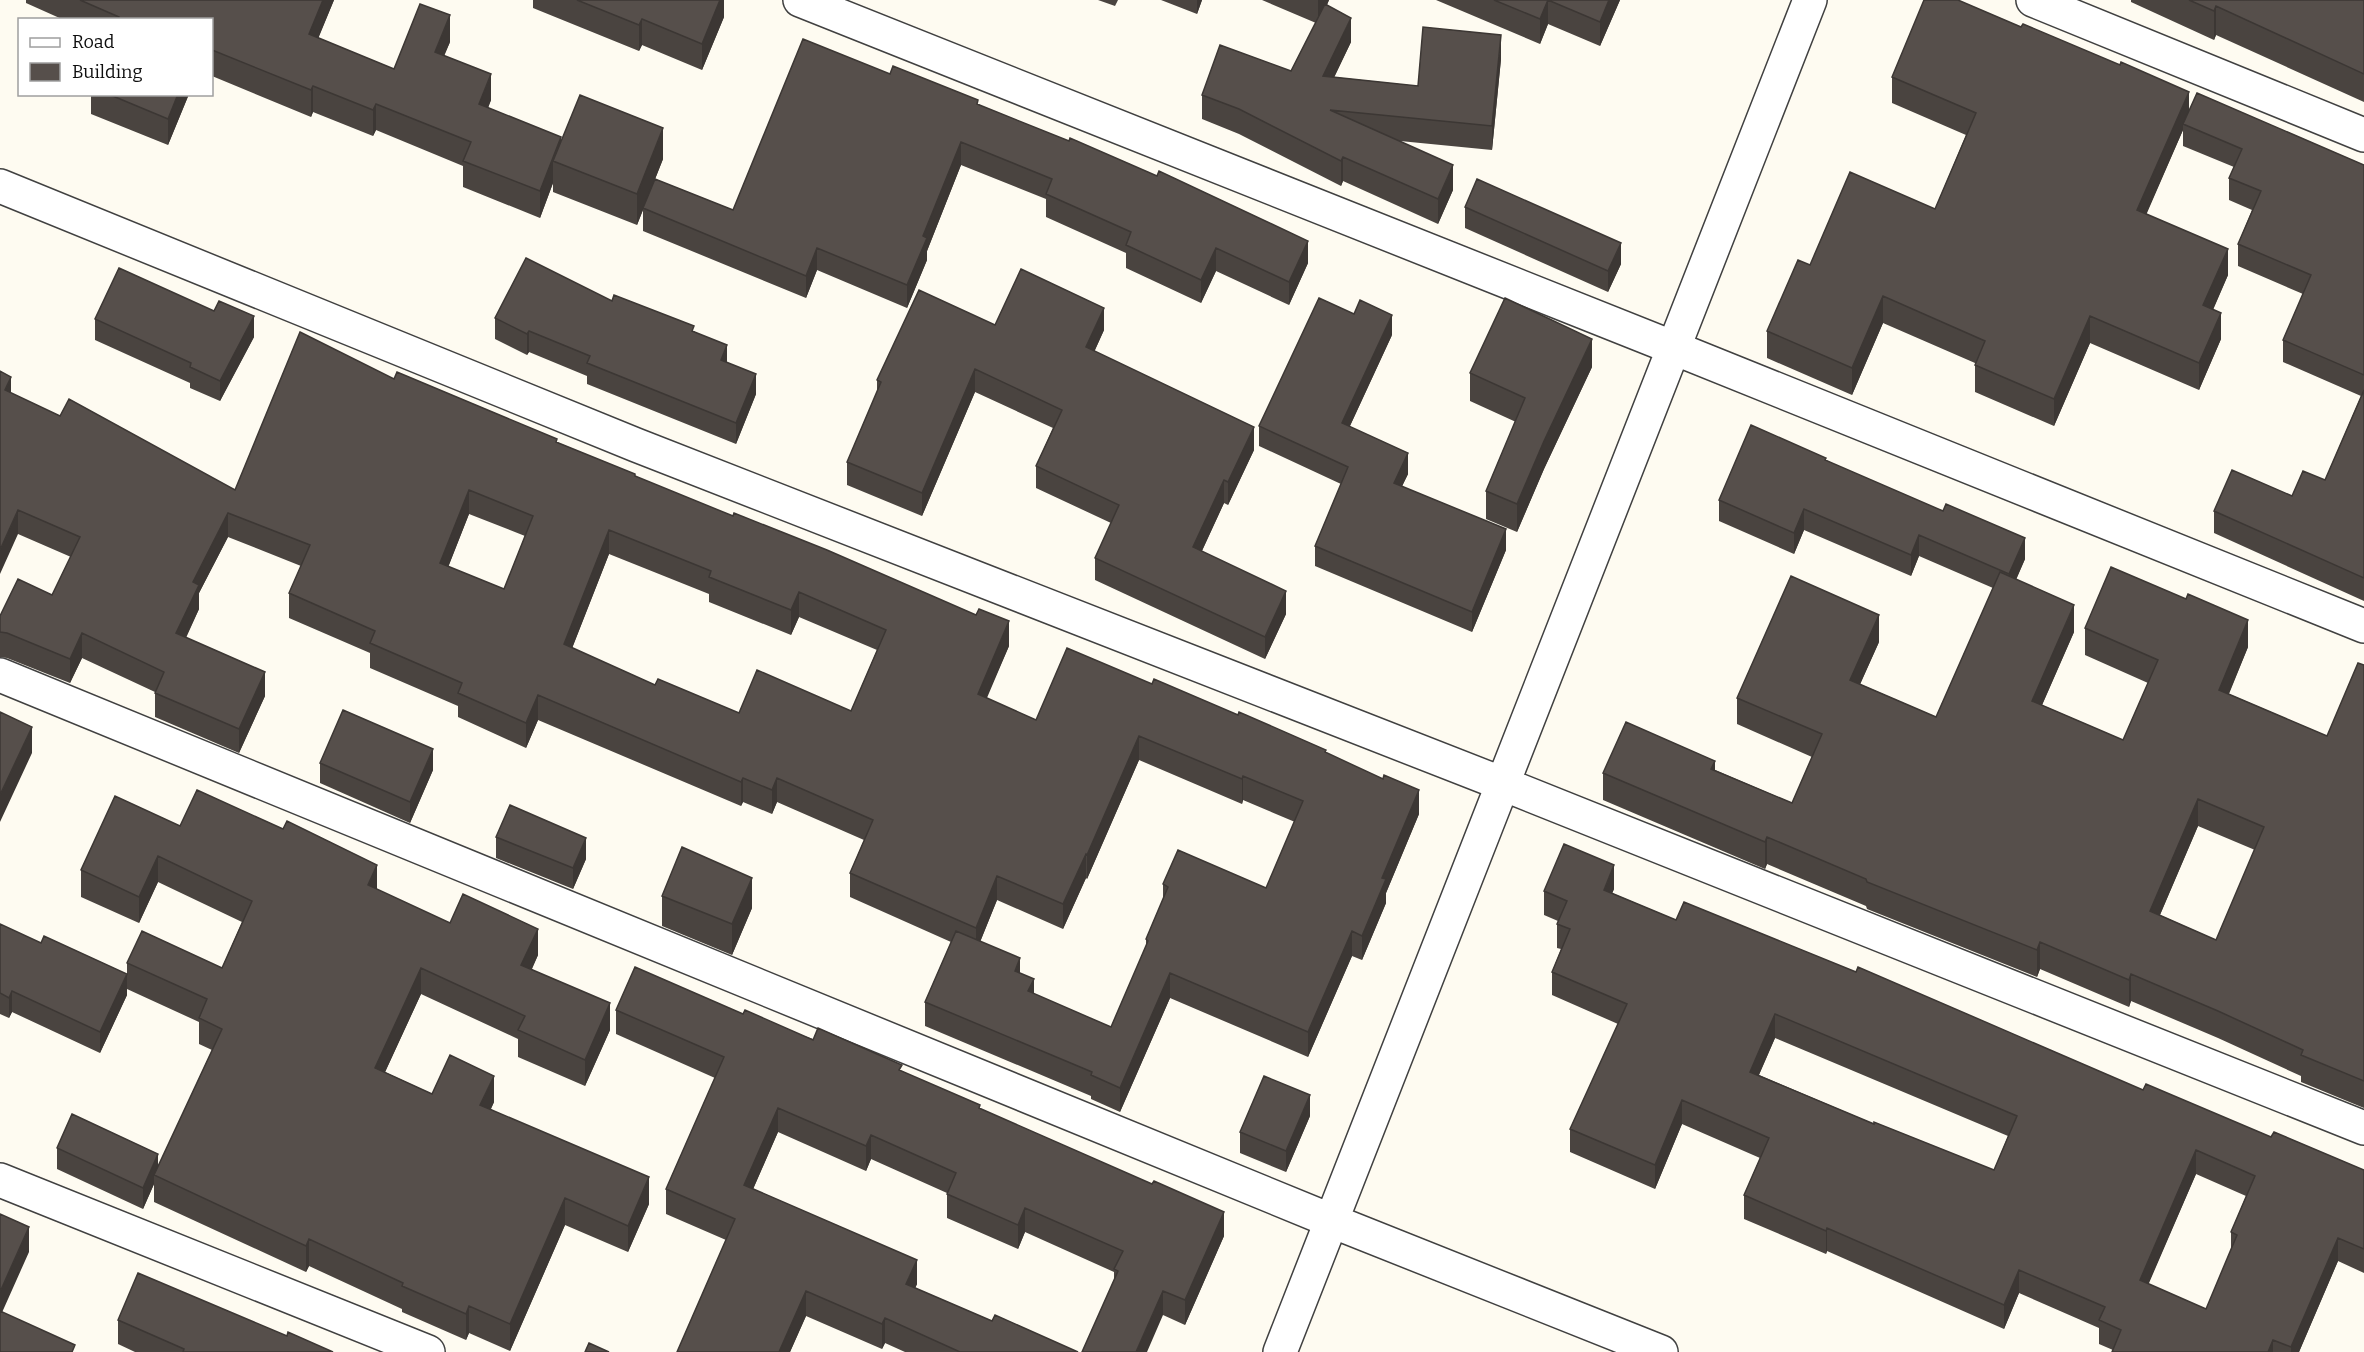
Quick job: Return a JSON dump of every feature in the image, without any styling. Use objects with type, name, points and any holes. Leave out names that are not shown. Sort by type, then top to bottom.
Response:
[{"type":"street","points":[[800,0],[2364,626]]},
{"type":"street","points":[[1280,1352],[1810,0]]},
{"type":"street","points":[[2033,0],[2364,135]]},
{"type":"street","points":[[0,186],[636,445],[1503,784],[2364,1128]]},
{"type":"street","points":[[0,675],[1332,1221],[1661,1352]]},
{"type":"street","points":[[0,1180],[428,1352]]},
{"type":"building","points":[[80,0],[323,0],[309,34],[394,69],[420,4],[450,15],[435,52],[491,74],[479,104],[561,137],[540,191],[463,161],[471,142],[376,104],[373,110],[313,86],[311,90],[213,50],[213,18],[119,17]]},
{"type":"building","points":[[577,0],[720,0],[702,44],[642,19],[639,25]]},
{"type":"building","points":[[1494,0],[1548,0],[1540,19]]},
{"type":"building","points":[[1548,0],[1609,0],[1600,22]]},
{"type":"building","points":[[1924,0],[1958,0],[2021,27],[2023,24],[2120,65],[2121,62],[2189,92],[2137,210],[2228,249],[2203,305],[2221,313],[2199,363],[2090,316],[2054,399],[1975,365],[1985,341],[1883,296],[1852,368],[1767,331],[1798,260],[1810,265],[1850,172],[1935,209],[1976,113],[1892,77]]},
{"type":"building","points":[[2189,0],[2364,0],[2364,74],[2216,6],[2214,11]]},
{"type":"building","points":[[1325,4],[1351,18],[1323,76],[1418,86],[1423,27],[1501,35],[1492,126],[1330,110],[1453,165],[1438,199],[1343,157],[1341,161],[1239,109],[1202,95],[1220,45],[1291,71]]},
{"type":"building","points":[[803,39],[890,74],[893,66],[978,100],[977,104],[1069,141],[1070,138],[1157,176],[1159,171],[1308,241],[1289,282],[1216,248],[1201,280],[1126,245],[1131,232],[1046,194],[1052,179],[961,142],[923,236],[927,238],[907,285],[817,248],[806,276],[643,208],[655,179],[733,210]]},
{"type":"building","points":[[2197,93],[2364,165],[2364,375],[2283,340],[2311,275],[2238,244],[2261,191],[2229,178],[2242,149],[2183,124]]},
{"type":"building","points":[[580,95],[663,128],[637,194],[553,161]]},
{"type":"building","points":[[113,96],[177,96],[168,119]]},
{"type":"building","points":[[1477,179],[1621,243],[1608,271],[1465,207]]},
{"type":"building","points":[[526,258],[612,301],[614,295],[694,326],[692,331],[727,345],[721,360],[756,374],[736,423],[587,363],[590,356],[529,331],[527,334],[495,318]]},
{"type":"building","points":[[119,268],[214,311],[219,301],[254,316],[220,381],[190,367],[191,363],[95,319]]},
{"type":"building","points":[[1021,269],[1104,308],[1086,347],[1254,427],[1228,482],[1224,480],[1193,547],[1286,591],[1265,637],[1095,558],[1119,505],[1036,466],[1062,410],[975,369],[922,493],[847,462],[881,382],[877,380],[919,290],[995,325]]},
{"type":"building","points":[[1319,298],[1354,314],[1360,300],[1392,315],[1342,423],[1408,453],[1394,483],[1506,529],[1472,612],[1315,546],[1348,467],[1259,426]]},
{"type":"building","points":[[1505,298],[1592,339],[1517,504],[1486,491],[1525,398],[1470,373]]},
{"type":"building","points":[[300,332],[394,379],[397,372],[557,439],[556,442],[635,474],[635,476],[733,516],[734,513],[827,550],[976,615],[979,609],[1009,621],[978,694],[1036,720],[1067,648],[1152,684],[1154,679],[1238,715],[1239,712],[1326,750],[1325,752],[1383,779],[1384,775],[1419,790],[1382,878],[1386,879],[1362,936],[1352,931],[1308,1032],[1170,973],[1120,1088],[1091,1075],[1092,1072],[925,1002],[956,931],[1020,958],[1015,971],[1034,979],[1028,991],[1111,1027],[1148,941],[1146,939],[1168,887],[1163,884],[1178,850],[1266,888],[1303,801],[1243,776],[1242,779],[1139,736],[1063,904],[997,876],[976,928],[850,873],[873,820],[777,778],[772,790],[743,778],[741,782],[538,695],[526,723],[458,693],[462,683],[370,643],[375,631],[289,593],[310,545],[228,513],[193,582],[199,585],[176,633],[265,672],[239,729],[155,693],[164,672],[82,633],[70,659],[0,632],[0,616],[18,579],[52,595],[80,537],[18,510],[0,550],[0,371],[11,377],[5,390],[60,416],[69,399],[235,490]],"holes":[[[469,490],[533,516],[504,589],[440,563]],[[609,530],[711,571],[709,577],[791,610],[799,592],[886,630],[851,711],[757,670],[739,713],[658,679],[655,685],[564,644]]]},
{"type":"building","points":[[2364,390],[2364,578],[2214,511],[2232,470],[2292,496],[2303,471],[2325,480]]},
{"type":"building","points":[[1751,425],[1943,511],[1946,504],[2025,538],[2009,574],[1919,535],[1911,555],[1804,509],[1794,533],[1719,500]]},
{"type":"building","points":[[2111,567],[2186,599],[2188,594],[2248,620],[2219,690],[2327,736],[2358,663],[2364,665],[2364,1081],[2301,1055],[2303,1050],[2131,974],[2129,980],[2040,942],[2037,950],[1867,882],[1866,879],[1767,837],[1765,842],[1603,773],[1626,722],[1715,761],[1711,769],[1792,803],[1822,734],[1737,698],[1791,576],[1879,615],[1850,680],[1936,717],[2000,572],[2074,605],[2032,701],[2123,740],[2158,660],[2085,628]],"holes":[[[2198,799],[2264,827],[2216,940],[2150,911]]]},
{"type":"building","points":[[343,710],[433,749],[410,802],[320,763]]},
{"type":"building","points":[[0,712],[32,727],[0,795]]},
{"type":"building","points":[[197,790],[283,829],[287,821],[377,865],[368,885],[450,923],[463,894],[538,929],[521,965],[610,1003],[585,1060],[518,1030],[525,1016],[421,968],[375,1068],[432,1094],[450,1055],[494,1076],[480,1105],[649,1177],[628,1226],[565,1198],[510,1324],[469,1306],[466,1314],[402,1286],[403,1283],[309,1239],[306,1246],[154,1175],[222,1029],[199,1018],[207,999],[127,963],[142,931],[222,968],[252,901],[158,856],[139,897],[81,870],[115,796],[180,826]]},
{"type":"building","points":[[510,805],[586,838],[573,868],[496,837]]},
{"type":"building","points":[[1564,844],[1614,865],[1604,890],[1676,920],[1684,902],[1856,972],[1858,967],[2143,1090],[2146,1084],[2271,1137],[2274,1132],[2364,1170],[2364,1249],[2338,1238],[2291,1347],[2273,1340],[2268,1352],[2112,1352],[2121,1330],[2099,1320],[2105,1307],[2019,1270],[2004,1305],[1827,1228],[1826,1231],[1744,1195],[1769,1138],[1682,1100],[1655,1165],[1570,1129],[1627,1004],[1552,972],[1570,929],[1557,924],[1567,901],[1544,891]],"holes":[[[1775,1014],[2017,1116],[1994,1170],[1874,1122],[1874,1124],[1750,1072]],[[2196,1150],[2255,1176],[2231,1232],[2237,1235],[2206,1309],[2140,1280]]]},
{"type":"building","points":[[682,847],[752,878],[732,924],[662,896]]},
{"type":"building","points":[[0,924],[41,943],[44,936],[127,974],[100,1032],[12,991],[9,998],[0,993]]},
{"type":"building","points":[[635,967],[743,1014],[745,1010],[813,1040],[818,1028],[902,1065],[899,1070],[980,1105],[979,1108],[1152,1184],[1154,1181],[1224,1212],[1185,1300],[1163,1291],[1136,1352],[1082,1352],[1118,1271],[1114,1269],[1123,1251],[1025,1208],[1018,1225],[947,1194],[956,1173],[871,1135],[866,1146],[778,1108],[744,1185],[917,1260],[906,1284],[992,1321],[995,1315],[1078,1352],[960,1352],[885,1318],[882,1324],[806,1291],[779,1352],[677,1352],[735,1219],[666,1189],[724,1057],[616,1010]]},
{"type":"building","points":[[1264,1076],[1310,1095],[1286,1151],[1240,1132]]},
{"type":"building","points":[[72,1114],[158,1154],[143,1188],[57,1148]]},
{"type":"building","points":[[0,1214],[29,1227],[0,1292]]},
{"type":"building","points":[[138,1273],[287,1336],[288,1332],[333,1352],[183,1352],[184,1349],[118,1320]]},
{"type":"building","points":[[0,1311],[75,1345],[72,1352],[0,1352]]},
{"type":"building","points":[[589,1343],[609,1352],[585,1352]]}]
